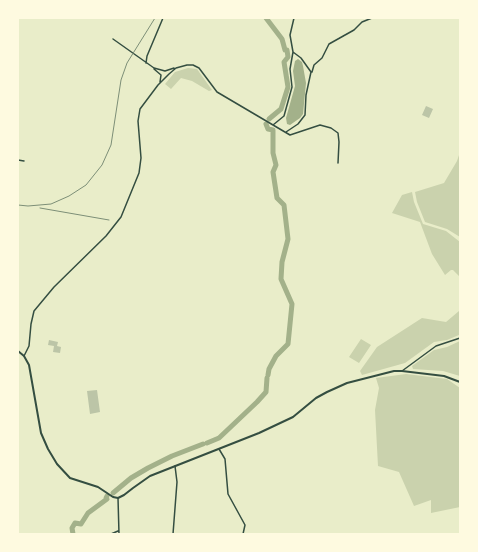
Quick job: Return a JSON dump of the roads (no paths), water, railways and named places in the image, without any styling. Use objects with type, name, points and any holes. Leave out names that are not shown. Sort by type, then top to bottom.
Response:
[{"type":"street","points":[[146,63],[146,56],[164,18]]},
{"type":"street","points":[[273,125],[284,116],[292,87],[290,70],[293,52],[290,35],[294,18]]},
{"type":"street","points":[[286,133],[298,124],[305,115],[306,95],[314,66],[322,58],[329,44],[354,30],[362,22],[372,18]]},
{"type":"street","points":[[113,39],[162,75],[160,84]]},
{"type":"street","points":[[293,52],[301,58],[312,72]]},
{"type":"street","points":[[154,68],[166,70],[187,65],[200,68],[217,92],[290,135],[320,125],[331,128],[338,133],[338,163]]},
{"type":"street","points":[[24,356],[29,346],[34,311],[54,287],[106,236],[121,217],[139,173],[141,158],[139,114],[144,102],[176,68]]},
{"type":"street","points":[[18,160],[24,161]]},
{"type":"street","points":[[402,371],[436,346],[460,338]]},
{"type":"street","points":[[18,351],[24,356],[31,372],[41,433],[57,464],[70,478],[98,487],[113,497],[118,498],[150,476],[219,449],[293,417],[316,398],[336,388],[356,381],[394,371],[402,371],[444,376],[460,382]]},
{"type":"street","points":[[219,449],[225,460],[228,494],[245,525],[243,534]]},
{"type":"street","points":[[173,534],[176,482],[175,466]]},
{"type":"street","points":[[118,498],[119,534]]},
{"type":"street","points":[[110,534],[119,531]]},
{"type":"waterway","points":[[266,18],[282,39],[285,50],[287,50],[288,57],[284,62],[288,87],[281,109],[269,119]]},
{"type":"waterway","points":[[266,124],[268,129],[273,130],[273,153],[276,165],[273,172],[277,198],[284,205],[288,239],[282,262],[281,279],[292,304],[288,344],[276,356],[269,369],[268,375]]},
{"type":"waterway","points":[[207,443],[219,438],[257,402],[266,392],[267,378]]},
{"type":"waterway","points":[[113,493],[131,478],[148,468],[172,456],[203,444]]},
{"type":"waterway","points":[[73,534],[72,528],[75,523],[81,524],[88,513],[107,499],[107,496]]},
{"type":"railway","points":[[18,205],[28,206],[51,204],[69,196],[86,185],[102,165],[111,145],[121,80],[127,63],[155,18]]},
{"type":"railway","points":[[40,208],[109,220]]}]
